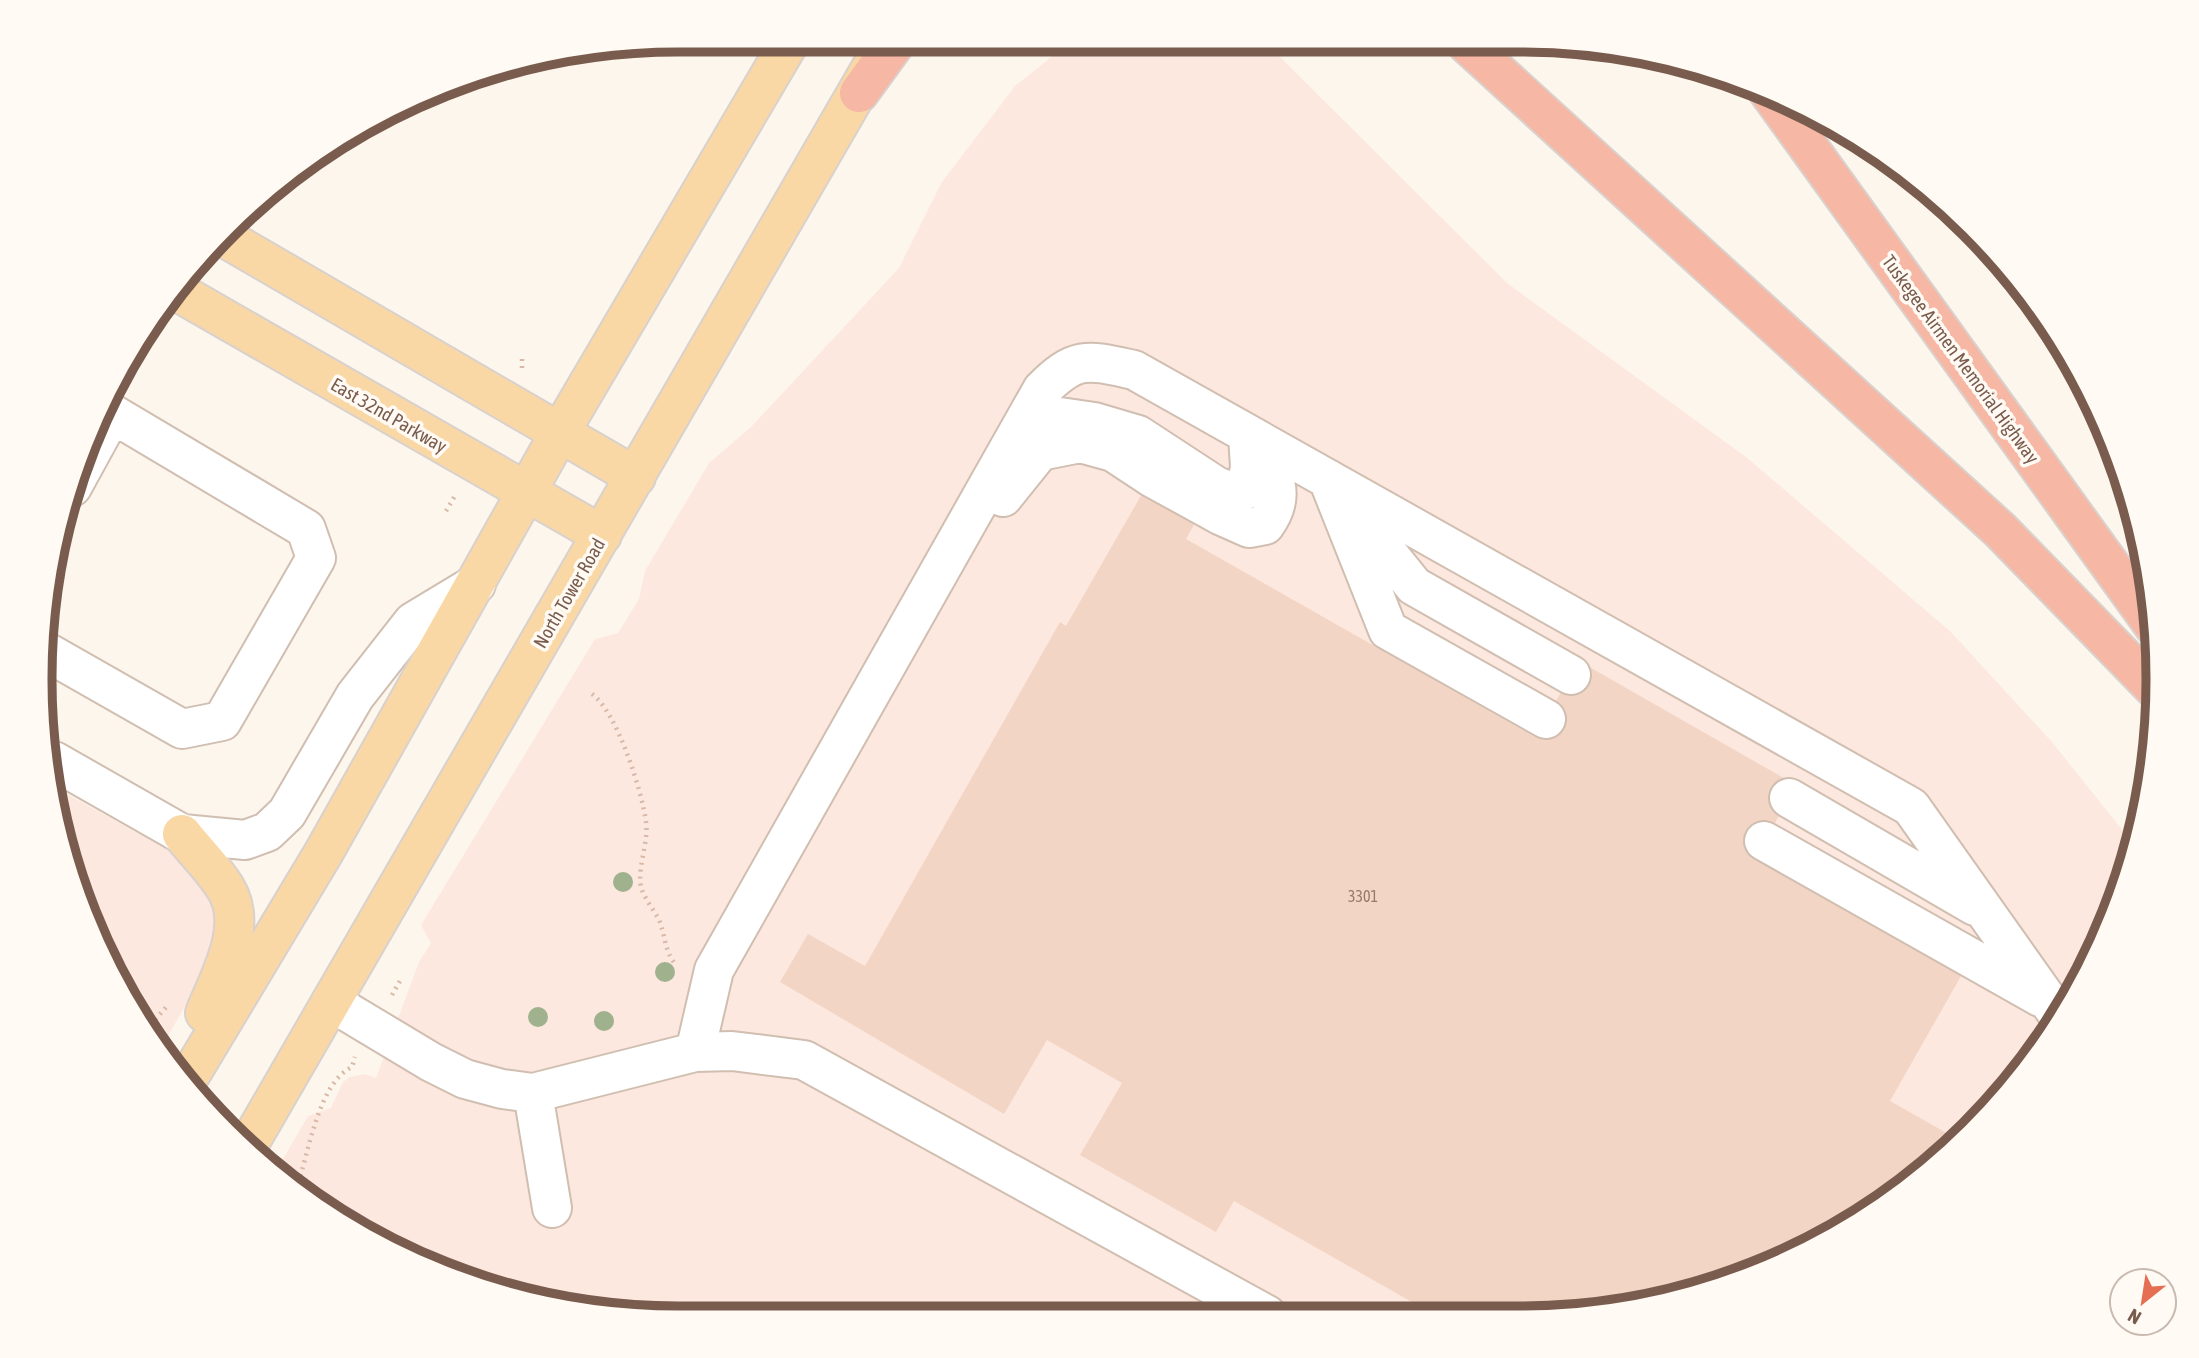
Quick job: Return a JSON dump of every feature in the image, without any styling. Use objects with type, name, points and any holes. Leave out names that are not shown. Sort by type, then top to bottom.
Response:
[{"type":"highway","points":[[859,93],[887,53]]},
{"type":"highway","points":[[1477,53],[2000,530],[2146,680]]},
{"type":"highway","name":"Tuskegee Airmen Memorial Highway","points":[[1782,110],[2142,610]]},
{"type":"main road","points":[[192,1072],[324,852],[559,434],[783,53]]},
{"type":"main road","name":"North Tower Road","points":[[253,1137],[880,53]]},
{"type":"main road","points":[[231,241],[636,478]]},
{"type":"main road","name":"East 32nd Parkway","points":[[184,296],[526,494],[602,535]]},
{"type":"main road","points":[[182,835],[228,892],[235,923],[229,955],[185,1063]]},
{"type":"lane","points":[[695,1052],[713,970],[1042,390],[1063,368],[1094,361],[1134,370],[1911,807],[2053,1008]]},
{"type":"lane","points":[[53,656],[182,729],[222,721],[316,558],[306,529],[112,414]]},
{"type":"lane","points":[[1012,443],[1034,426],[1060,417],[1094,422],[1138,435],[1216,486],[1231,492],[1245,490],[1250,468],[1248,434]]},
{"type":"lane","points":[[947,557],[1041,451],[1080,443],[1113,452],[1151,477],[1222,516],[1250,528],[1265,525],[1277,509],[1277,483],[1248,434]]},
{"type":"lane","points":[[947,557],[1023,501],[1056,467],[1082,460],[1200,533],[1245,550],[1282,541],[1299,519],[1305,486],[1295,461]]},
{"type":"lane","points":[[1328,479],[1414,586],[1558,697],[1388,630],[1328,479]]},
{"type":"lane","points":[[58,764],[182,835],[245,840],[267,832],[287,813],[355,696],[412,622],[476,584]]},
{"type":"lane","points":[[1777,820],[1985,911]]},
{"type":"lane","points":[[1777,820],[2016,955]]},
{"type":"lane","points":[[1777,820],[2053,1008]]},
{"type":"lane","points":[[331,1002],[465,1079],[502,1089],[533,1093],[695,1052],[732,1051],[804,1060],[1251,1306]]},
{"type":"lane","points":[[533,1093],[552,1208]]},
{"type":"path","points":[[522,359],[522,368]]},
{"type":"path","points":[[592,694],[603,702],[618,728],[636,782],[646,823],[641,886],[660,923],[667,954],[681,971]]},
{"type":"path","points":[[300,1177],[324,1102],[341,1072],[352,1067],[352,1062]]},
{"type":"shaded area","points":[[1056,53],[1276,53],[1507,283],[1746,457],[1950,631],[2052,742],[2126,835],[2125,841],[2099,919],[2063,992],[2041,1027],[1991,1092],[1933,1150],[1868,1200],[1833,1222],[1760,1258],[1682,1284],[1642,1293],[1602,1300],[1520,1306],[679,1306],[597,1300],[517,1284],[439,1258],[366,1222],[331,1200],[281,1162],[308,1116],[331,1108],[343,1082],[350,1077],[365,1074],[376,1078],[419,962],[431,943],[421,925],[595,639],[618,633],[639,599],[645,571],[709,463],[751,427],[899,268],[942,182],[1015,86]]},
{"type":"shaded area","points":[[63,792],[166,849],[205,879],[220,903],[214,956],[166,1039],[136,992],[100,919],[74,841]]},
{"type":"building","points":[[1173,440],[1226,468],[1186,539],[1535,737],[1579,661],[1796,785],[1755,859],[1961,976],[1890,1101],[1949,1135],[1901,1176],[1833,1222],[1760,1258],[1721,1272],[1682,1284],[1602,1300],[1520,1306],[1419,1306],[1234,1201],[1216,1232],[1080,1155],[1122,1083],[1047,1040],[1004,1114],[780,982],[808,934],[865,966],[1060,622],[1066,626]]}]
